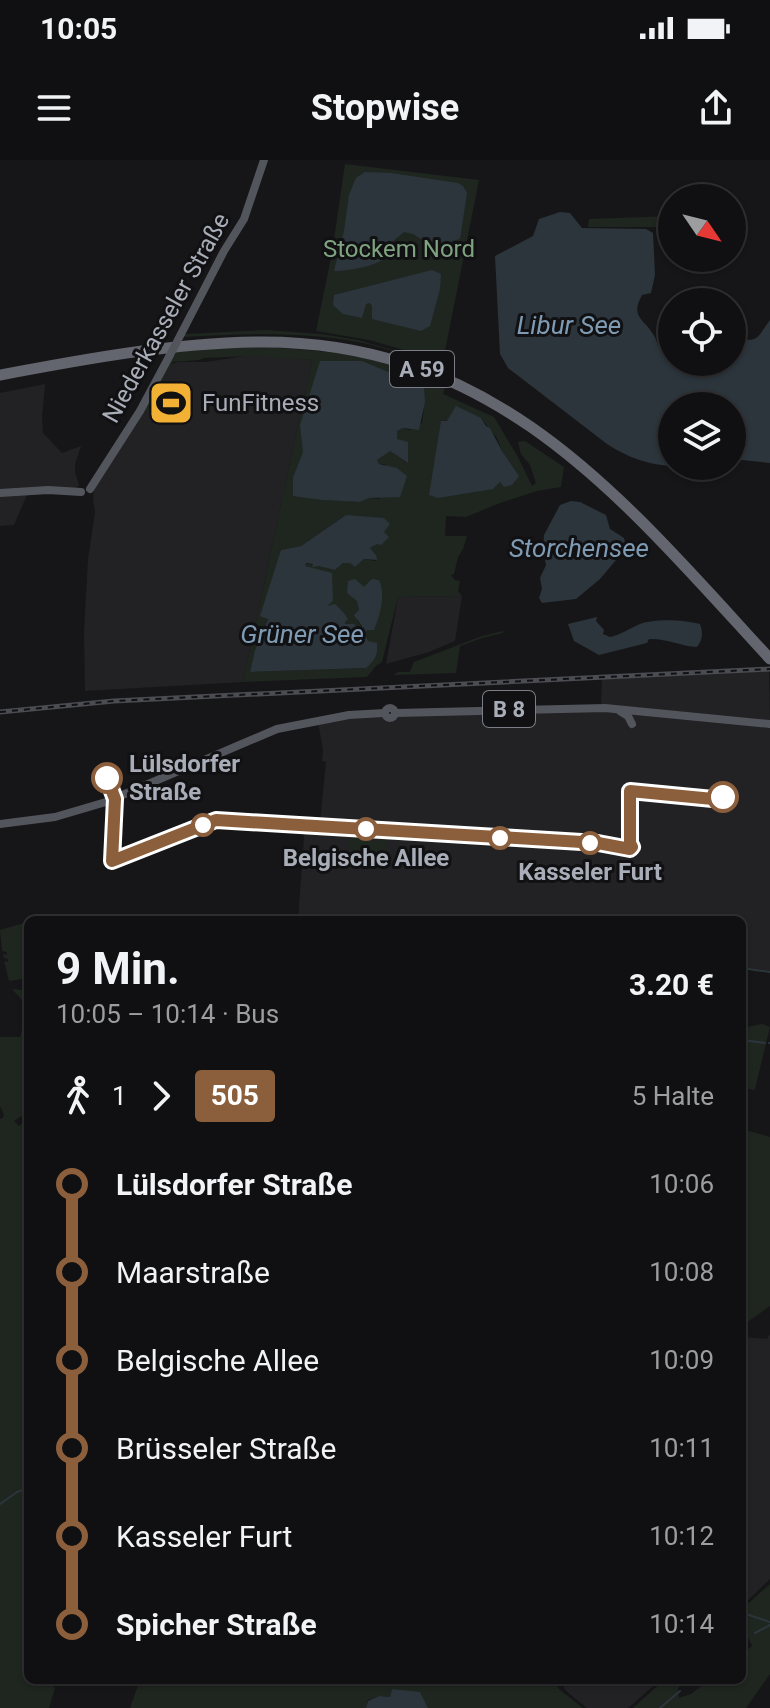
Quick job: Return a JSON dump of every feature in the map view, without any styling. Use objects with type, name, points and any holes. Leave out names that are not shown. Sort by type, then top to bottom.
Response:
[{"type":"highway","name":"A 59","points":[[0,373],[146,346],[259,338],[336,343],[425,365],[512,408],[570,450],[641,515],[769,656]]},
{"type":"main road","name":"Niederkasseler Straße","points":[[0,493],[85,491],[124,437],[244,219],[264,160]]},
{"type":"main road","name":"B 8","points":[[0,824],[55,817],[108,801],[282,727],[345,716],[385,713],[391,718],[396,713],[585,707],[770,724]]},
{"type":"main road","points":[[616,709],[626,714],[632,724]]},
{"type":"shaded area","points":[[252,355],[312,360],[243,682],[85,691],[84,632],[88,559],[95,512],[94,489],[172,364]]},
{"type":"shaded area","points":[[45,384],[43,433],[62,453],[81,446],[75,464],[79,485],[75,489],[30,488],[14,525],[0,526],[0,393]]},
{"type":"shaded area","points":[[462,596],[455,641],[386,664],[398,597]]},
{"type":"shaded area","points":[[769,671],[770,720],[601,704],[602,679]]},
{"type":"shaded area","points":[[602,710],[770,728],[770,971],[746,968],[746,916],[298,916],[305,823],[320,823],[326,762],[322,761],[318,723],[445,714]]},
{"type":"shaded area","points":[[770,1334],[770,1579],[746,1602],[746,1337],[767,1339]]},
{"type":"shaded area","points":[[559,1684],[655,1684],[628,1708],[587,1708],[563,1685]]},
{"type":"green space","name":"Stockem Nord","points":[[345,164],[479,180],[443,361],[369,340],[316,331],[332,253]]},
{"type":"green space","points":[[658,217],[658,226],[588,227],[589,219]]},
{"type":"green space","points":[[266,330],[358,340],[442,364],[441,367],[368,344],[315,336],[250,334],[184,337],[185,334]]},
{"type":"green space","points":[[216,347],[309,350],[354,356],[417,373],[445,387],[443,394],[494,417],[532,486],[536,483],[518,442],[525,441],[564,467],[561,487],[537,491],[466,517],[446,516],[445,536],[467,536],[451,575],[460,581],[458,591],[462,596],[398,597],[382,662],[367,677],[243,682],[312,360],[252,356],[173,362],[162,385],[156,409],[151,413],[144,411],[176,352]],"holes":[[[404,377],[420,392],[424,407],[422,423],[410,430],[403,428],[397,431],[396,439],[407,463],[389,450],[377,460],[379,464],[385,464],[380,499],[369,498],[360,502],[316,498],[293,477],[303,452]],[[481,418],[497,438],[518,475],[500,482],[493,489],[441,421]],[[346,515],[384,532],[388,537],[370,548],[376,555],[376,561],[364,559],[360,563],[343,563],[335,570],[305,563],[327,607],[335,605],[348,618],[344,622],[346,625],[351,624],[359,629],[362,627],[357,620],[357,600],[348,593],[363,587],[368,641],[366,668],[250,672],[268,618],[281,550],[301,546]]]},
{"type":"green space","points":[[503,631],[460,646],[456,673],[394,675],[410,672],[414,662],[482,636]]},
{"type":"green space","points":[[350,831],[370,833],[370,841],[379,841],[379,833],[385,835],[385,859],[349,857]]},
{"type":"green space","points":[[24,923],[24,1002],[12,989],[22,990],[23,979],[9,981],[4,961],[8,962],[8,959],[3,954],[7,955],[7,952],[2,951],[0,930]]},
{"type":"green space","points":[[762,1024],[770,1027],[753,1090],[746,1088],[747,1027]]},
{"type":"green space","points":[[23,1026],[24,1115],[14,1121],[19,1126],[24,1122],[24,1684],[52,1684],[55,1688],[49,1708],[0,1708],[0,1119],[4,1115],[0,1106],[0,1037],[20,1037]]},
{"type":"green space","points":[[746,1130],[770,1137],[770,1306],[746,1323]]},
{"type":"green space","points":[[770,1584],[770,1674],[746,1708],[633,1708],[660,1684],[682,1684],[678,1688],[679,1698],[691,1694],[704,1684],[746,1684],[746,1651],[752,1646],[746,1633],[746,1605]]},
{"type":"green space","points":[[128,1684],[556,1684],[583,1708],[428,1708],[420,1693],[392,1689],[390,1697],[379,1696],[368,1700],[366,1708],[130,1708],[138,1685]]},
{"type":"water","points":[[365,172],[391,173],[463,186],[467,193],[460,239],[448,246],[430,249],[424,241],[404,232],[393,241],[386,258],[356,269],[334,271],[349,195],[356,178]]},
{"type":"water","name":"Libur See","points":[[560,212],[570,213],[582,228],[646,229],[653,233],[655,275],[651,293],[642,295],[637,308],[639,317],[658,346],[658,376],[746,376],[746,340],[756,338],[770,320],[770,463],[746,460],[746,392],[658,392],[658,464],[638,460],[607,444],[508,368],[500,354],[495,256],[533,236],[539,219]]},
{"type":"water","points":[[432,270],[441,274],[440,289],[430,326],[421,331],[372,319],[372,305],[369,303],[362,318],[343,314],[333,305],[334,295]]},
{"type":"water","points":[[320,361],[362,361],[424,387],[425,402],[419,430],[403,428],[397,431],[397,439],[408,442],[408,463],[390,451],[377,460],[379,464],[397,468],[407,476],[400,497],[369,498],[360,502],[293,496],[293,477],[303,452],[300,425]]},
{"type":"water","points":[[456,406],[481,418],[490,428],[519,476],[512,485],[504,487],[500,482],[493,489],[438,498],[429,495],[441,421],[447,421]]},
{"type":"water","name":"Storchensee","points":[[580,502],[606,515],[610,529],[624,538],[626,548],[600,579],[576,599],[542,603],[539,598],[542,589],[540,578],[546,565],[544,535],[560,505]]},
{"type":"water","name":"Grüner See","points":[[346,515],[384,518],[390,524],[384,532],[389,537],[381,545],[370,548],[377,560],[364,559],[355,567],[343,563],[335,570],[312,567],[313,564],[306,563],[305,566],[332,573],[333,601],[327,606],[335,604],[348,619],[345,624],[354,624],[359,629],[362,626],[354,615],[359,610],[357,601],[347,593],[348,581],[355,579],[364,587],[372,579],[379,580],[382,592],[380,611],[374,630],[365,633],[368,641],[377,643],[374,660],[366,668],[250,672],[268,619],[260,616],[281,550],[301,546]]},
{"type":"water","points":[[597,617],[603,634],[610,637],[647,622],[670,620],[700,624],[701,639],[697,647],[649,639],[647,643],[599,655],[574,641],[568,624]]},
{"type":"water","points":[[392,1689],[420,1692],[428,1708],[366,1708],[368,1701],[379,1696],[390,1697]]},
{"type":"waterway","points":[[746,969],[770,972]]},
{"type":"waterway","points":[[746,1041],[765,1043]]},
{"type":"waterway","points":[[0,1504],[24,1489]]},
{"type":"waterway","points":[[746,1614],[770,1622]]},
{"type":"waterway","points":[[755,1633],[770,1625]]},
{"type":"waterway","points":[[660,1708],[680,1691]]},
{"type":"railway","points":[[0,712],[114,701],[770,669]]},
{"type":"bus line","name":"505","points":[[107,778],[115,799],[112,861],[216,820],[598,843],[630,849],[630,791],[713,799],[723,797]]},
{"type":"place","name":"FunFitness","points":[[171,403]]},
{"type":"place","name":"Lülsdorfer Straße","points":[[107,778]]},
{"type":"place","name":"Belgische Allee","points":[[366,829]]},
{"type":"place","name":"Kasseler Furt","points":[[590,843]]}]
